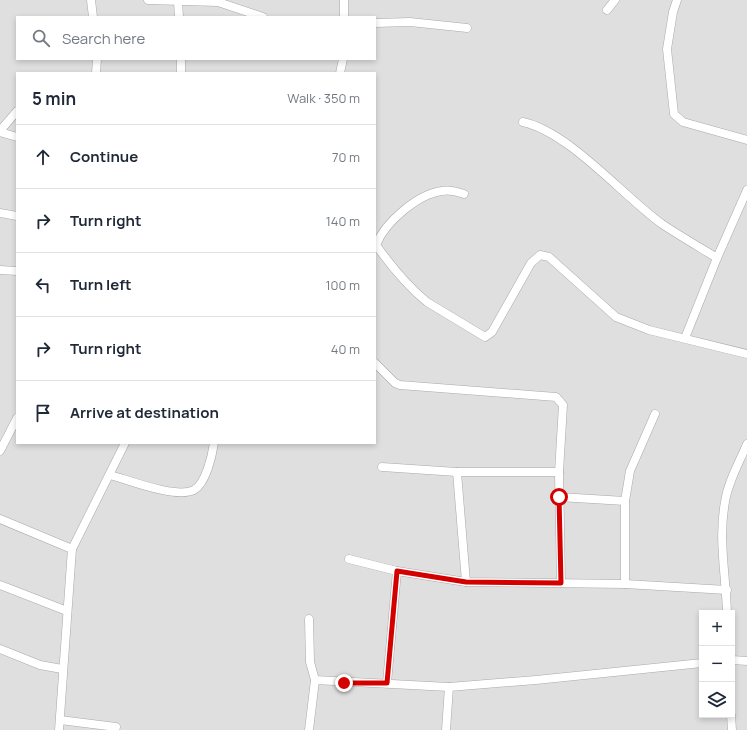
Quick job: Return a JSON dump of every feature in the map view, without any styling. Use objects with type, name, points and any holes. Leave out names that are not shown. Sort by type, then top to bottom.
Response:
[{"type":"street","points":[[91,0],[93,16]]},
{"type":"street","points":[[148,0],[218,2],[260,16]]},
{"type":"street","points":[[344,0],[344,16]]},
{"type":"street","points":[[607,10],[614,0]]},
{"type":"street","points":[[678,0],[673,12],[667,49],[674,114],[683,122],[747,140]]},
{"type":"street","points":[[178,2],[179,16]]},
{"type":"street","points":[[376,23],[410,22],[467,28]]},
{"type":"street","points":[[96,72],[97,60]]},
{"type":"street","points":[[181,72],[182,60]]},
{"type":"street","points":[[340,72],[343,60]]},
{"type":"street","points":[[16,112],[0,132],[16,137]]},
{"type":"street","points":[[522,122],[534,124],[562,142],[625,191],[662,224],[717,258]]},
{"type":"street","points":[[376,243],[379,237],[395,218],[424,197],[442,190],[452,190],[464,194]]},
{"type":"street","points":[[685,338],[717,258],[747,190]]},
{"type":"street","points":[[0,213],[16,216]]},
{"type":"street","points":[[376,246],[397,274],[423,299],[485,337],[492,332],[531,263],[540,255],[549,257],[616,317],[648,330],[747,354]]},
{"type":"street","points":[[0,270],[16,271]]},
{"type":"street","points":[[376,364],[394,383],[400,385],[556,397],[563,405],[559,472],[561,583]]},
{"type":"street","points":[[624,584],[625,501],[630,471],[655,414]]},
{"type":"street","points":[[0,451],[16,420]]},
{"type":"street","points":[[59,730],[62,669],[72,549],[125,444]]},
{"type":"street","points":[[110,475],[176,492],[194,490],[201,483],[212,458],[214,444]]},
{"type":"street","points":[[727,610],[722,525],[725,501],[731,480],[747,444]]},
{"type":"street","points":[[382,467],[457,472],[559,472]]},
{"type":"street","points":[[457,472],[466,582]]},
{"type":"street","points":[[559,497],[625,501]]},
{"type":"street","points":[[0,519],[72,549]]},
{"type":"street","points":[[348,559],[397,571],[466,582],[624,584],[727,590]]},
{"type":"street","points":[[387,683],[397,571]]},
{"type":"street","points":[[0,585],[67,611]]},
{"type":"street","points":[[309,619],[310,662],[315,680],[309,730]]},
{"type":"street","points":[[0,650],[40,665],[62,669]]},
{"type":"street","points":[[735,660],[747,661]]},
{"type":"street","points":[[315,680],[344,683],[387,683],[449,687],[536,680],[699,663]]},
{"type":"street","points":[[446,730],[449,687]]},
{"type":"street","points":[[732,718],[732,730]]},
{"type":"street","points":[[60,720],[116,727]]},
{"type":"shaded area","points":[[0,0],[747,0],[747,730],[0,730]]},
{"type":"route","points":[[344,683],[387,683],[397,571],[466,582],[561,583],[559,497]]}]
